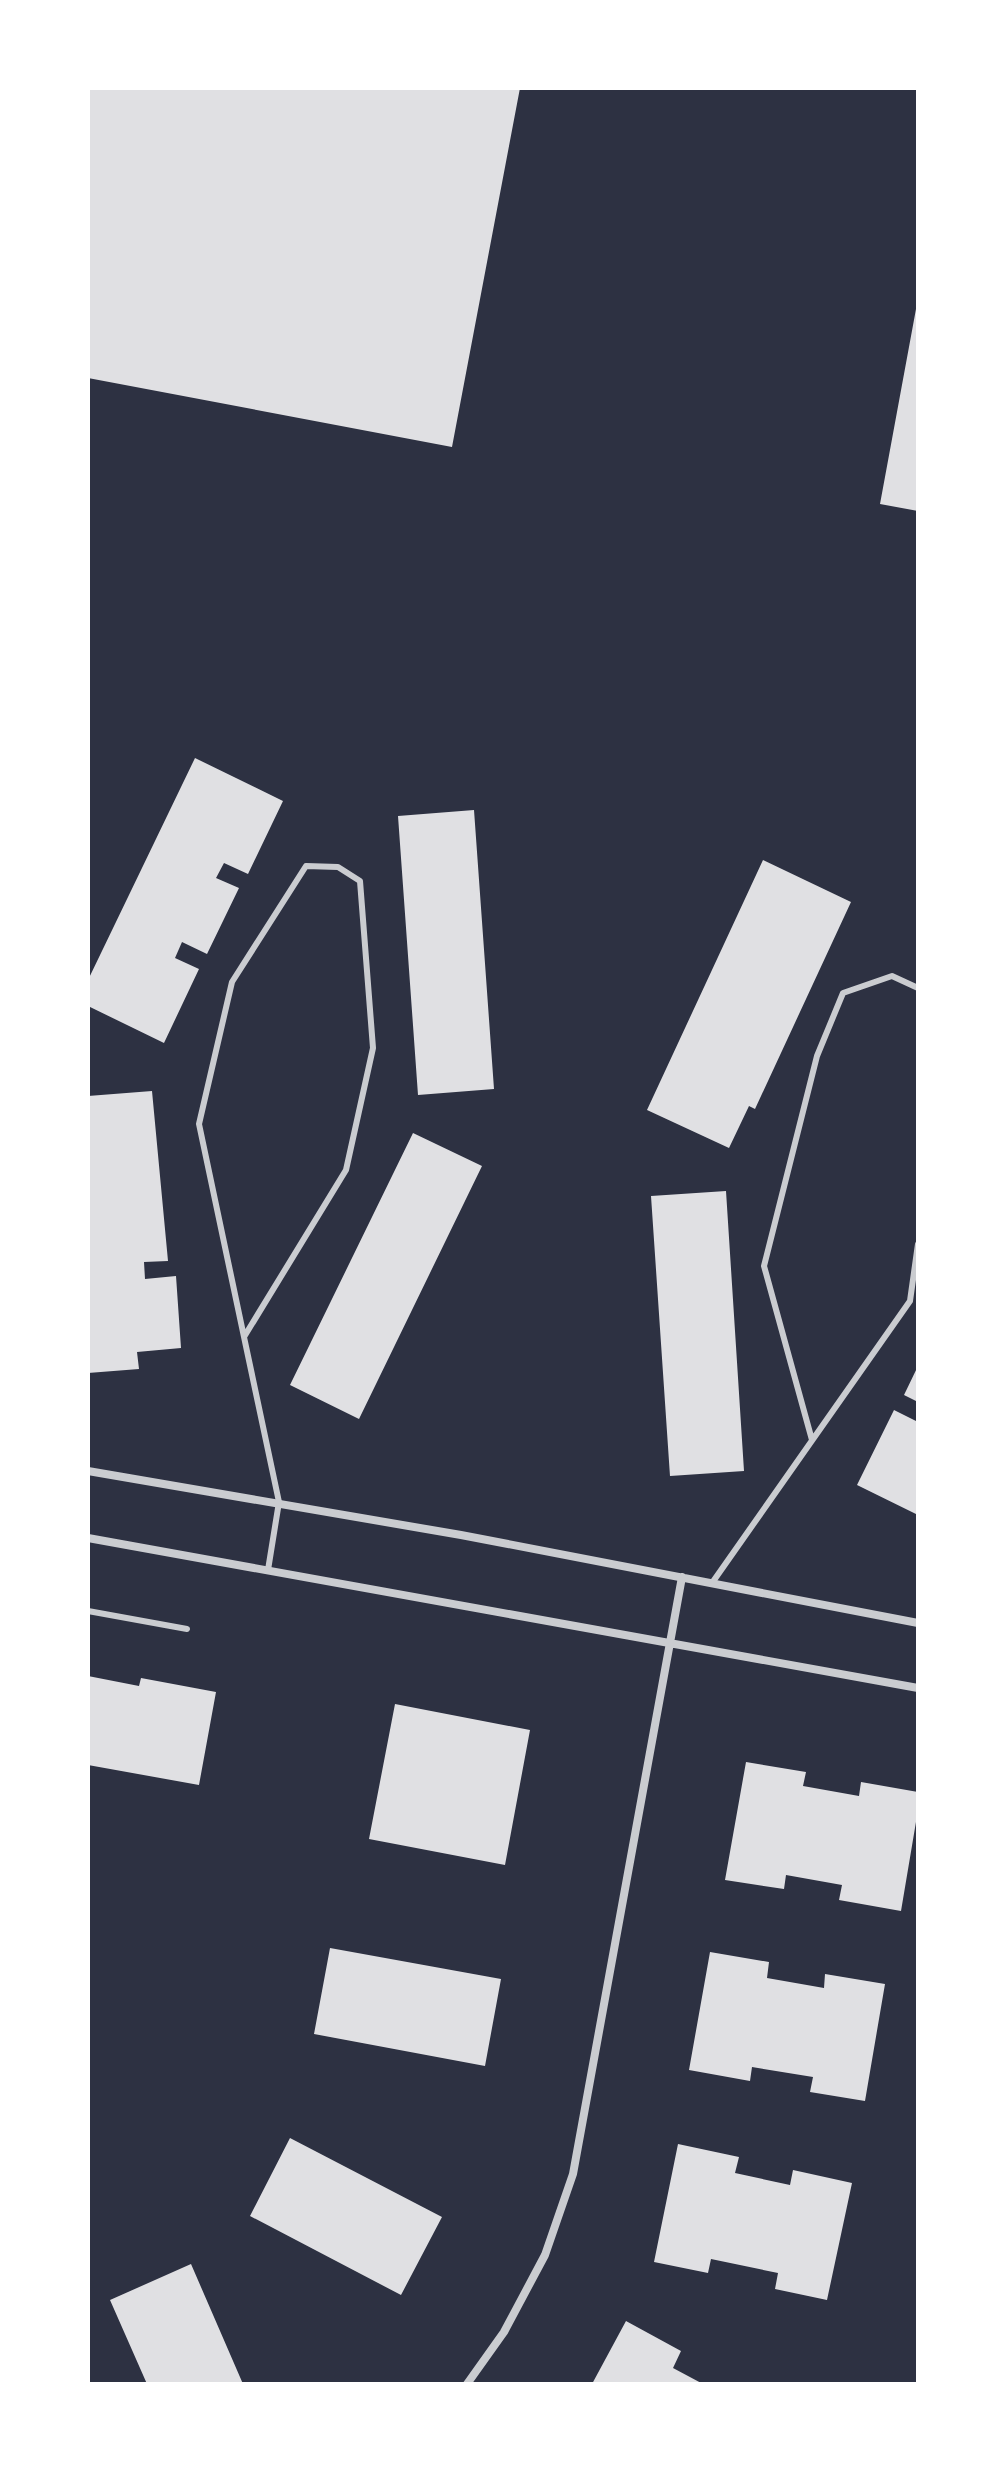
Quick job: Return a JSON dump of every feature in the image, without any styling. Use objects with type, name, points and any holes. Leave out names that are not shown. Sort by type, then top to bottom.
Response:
[{"type":"street","points":[[88,1471],[279,1502],[918,1623]]},
{"type":"street","points":[[88,1538],[918,1688]]},
{"type":"street","points":[[467,2384],[504,2332],[545,2255],[573,2174],[682,1577]]},
{"type":"lane","points":[[244,1337],[346,1170],[373,1048],[360,881],[338,867],[306,866],[232,982],[199,1124],[244,1337],[279,1502],[268,1570]]},
{"type":"lane","points":[[812,1440],[764,1266],[817,1056],[843,993],[892,976],[918,988]]},
{"type":"lane","points":[[712,1583],[910,1301],[918,1244]]},
{"type":"lane","points":[[88,1611],[187,1629]]},
{"type":"building","points":[[88,88],[520,88],[452,447],[88,378]]},
{"type":"building","points":[[918,309],[918,511],[880,504]]},
{"type":"building","points":[[195,758],[283,801],[248,874],[224,863],[216,878],[239,888],[207,954],[182,942],[175,958],[199,969],[164,1043],[88,1006],[88,980]]},
{"type":"building","points":[[474,810],[494,1089],[418,1095],[398,816]]},
{"type":"building","points":[[763,860],[851,902],[755,1109],[749,1106],[729,1148],[647,1110]]},
{"type":"building","points":[[152,1091],[168,1261],[144,1262],[145,1279],[176,1276],[181,1348],[137,1352],[139,1369],[88,1373],[88,1096]]},
{"type":"building","points":[[413,1133],[482,1166],[359,1419],[290,1385]]},
{"type":"building","points":[[726,1191],[744,1471],[670,1476],[651,1196]]},
{"type":"building","points":[[918,1366],[918,1402],[904,1395]]},
{"type":"building","points":[[894,1410],[918,1422],[918,1515],[857,1485]]},
{"type":"building","points":[[88,1676],[139,1686],[141,1678],[216,1692],[199,1785],[88,1765]]},
{"type":"building","points":[[395,1704],[530,1730],[505,1865],[369,1839]]},
{"type":"building","points":[[746,1762],[806,1772],[803,1786],[859,1796],[861,1782],[918,1792],[918,1810],[901,1911],[839,1900],[842,1885],[786,1875],[784,1889],[725,1880]]},
{"type":"building","points":[[330,1948],[501,1979],[485,2066],[314,2034]]},
{"type":"building","points":[[710,1952],[769,1962],[767,1978],[824,1988],[825,1974],[885,1984],[865,2101],[810,2092],[813,2077],[752,2067],[750,2081],[689,2070]]},
{"type":"building","points":[[290,2138],[442,2217],[401,2295],[250,2216]]},
{"type":"building","points":[[678,2144],[739,2157],[735,2173],[790,2185],[793,2170],[852,2183],[827,2300],[775,2289],[778,2273],[711,2259],[708,2273],[654,2262]]},
{"type":"building","points":[[191,2264],[243,2384],[147,2384],[110,2300]]},
{"type":"building","points":[[626,2321],[681,2351],[673,2368],[703,2384],[592,2384]]}]
